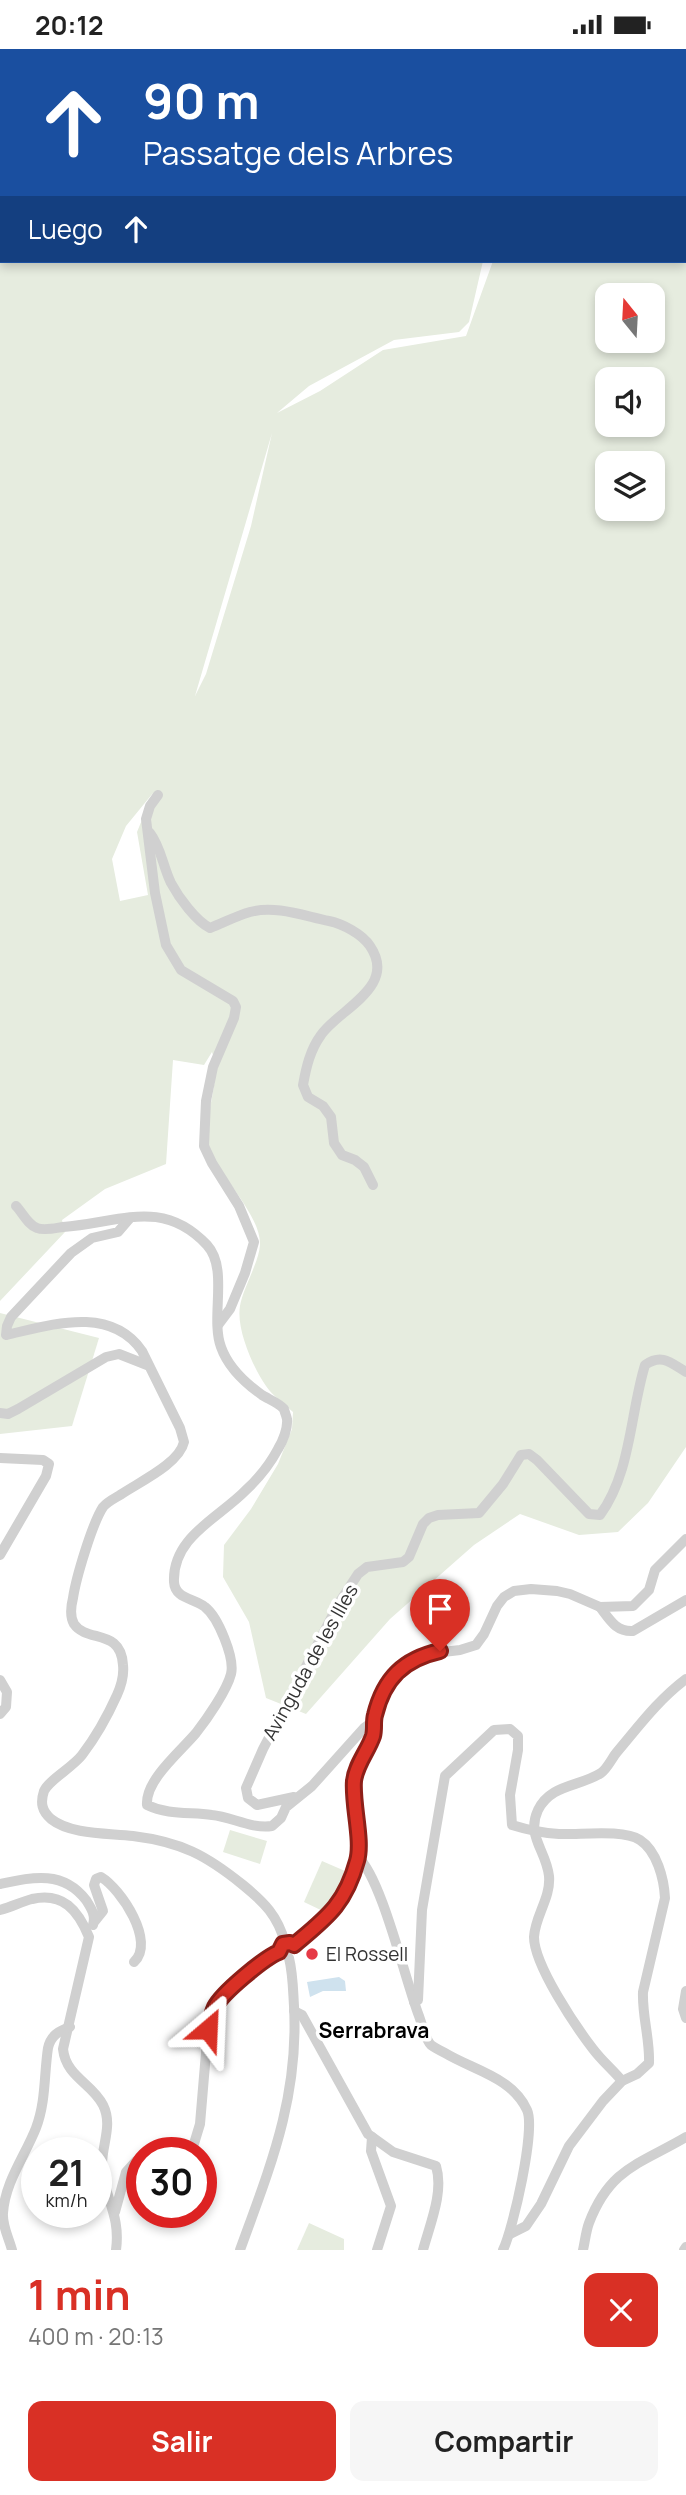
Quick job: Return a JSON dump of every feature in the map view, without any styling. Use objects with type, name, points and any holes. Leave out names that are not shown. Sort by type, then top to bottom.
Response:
[{"type":"street","points":[[158,795],[150,806],[146,819],[155,893],[166,945],[181,970],[233,1001],[236,1007],[213,1067],[206,1101],[204,1146],[239,1206],[254,1242],[230,1309],[218,1325]]},
{"type":"street","points":[[148,829],[155,839],[172,883],[199,922],[210,929],[251,912],[284,911],[336,923],[364,938],[372,949],[377,965],[376,980],[367,993],[322,1032],[314,1046],[303,1085],[308,1097],[323,1106],[331,1117],[334,1143],[341,1155],[364,1167],[373,1185]]},
{"type":"street","points":[[16,1206],[29,1223],[38,1229],[148,1215],[173,1221],[207,1245],[218,1266],[220,1346],[233,1369],[260,1394],[284,1409],[288,1420],[283,1440],[271,1462],[246,1491],[196,1531],[184,1547],[176,1568],[174,1584],[181,1596],[206,1607],[217,1623],[228,1649],[232,1673],[196,1732],[157,1778],[146,1797],[146,1805],[158,1811],[214,1815],[264,1827],[272,1826],[281,1818],[286,1807],[374,1720]]},
{"type":"street","points":[[3,1336],[11,1317],[71,1253],[92,1238],[118,1232],[130,1218]]},
{"type":"street","points":[[3,1336],[65,1322],[88,1320],[102,1323],[135,1342],[180,1428],[184,1442],[176,1457],[104,1506],[92,1535],[73,1596],[71,1614],[75,1625],[82,1630],[115,1643],[122,1656],[123,1672],[118,1693],[83,1754],[71,1768],[45,1788],[41,1803],[44,1813],[55,1822],[90,1833],[134,1837],[191,1850],[214,1862],[266,1904],[277,1919],[286,1947],[284,1958],[289,1958],[294,2011],[292,2067],[286,2115],[240,2250]]},
{"type":"street","points":[[0,1413],[8,1414],[18,1409],[106,1357],[119,1354],[147,1365]]},
{"type":"street","name":"Avinguda de les Illes","points":[[304,1792],[288,1800],[257,1805],[248,1798],[246,1788],[299,1679],[358,1574],[367,1567],[403,1562],[410,1557],[423,1524],[429,1518],[479,1513],[503,1484],[521,1455],[529,1454],[537,1459],[589,1514],[600,1515],[608,1505],[619,1481],[645,1365],[654,1359],[666,1358],[686,1373]]},
{"type":"street","points":[[0,1458],[43,1460],[49,1464],[46,1476],[0,1555]]},
{"type":"street","points":[[196,2137],[200,2124],[208,2029],[216,2005],[261,1962],[319,1925],[337,1907],[351,1880],[358,1857],[354,1780],[373,1735],[374,1720],[384,1691],[398,1668],[427,1654],[476,1645],[497,1606],[504,1597],[514,1591],[557,1591],[600,1607],[633,1607],[649,1590],[655,1570],[686,1539]]},
{"type":"street","points":[[600,1607],[616,1627],[623,1631],[633,1631],[686,1600]]},
{"type":"street","points":[[622,2081],[592,2048],[555,1992],[539,1957],[534,1934],[549,1880],[548,1864],[533,1832],[534,1821],[544,1800],[559,1789],[602,1773],[647,1714],[665,1695],[686,1679]]},
{"type":"street","points":[[0,1680],[7,1692],[6,1707],[0,1713]]},
{"type":"street","points":[[414,2002],[418,2000],[422,1910],[445,1776],[494,1730],[510,1729],[518,1736],[510,1795],[512,1825],[533,1832],[628,1836],[640,1840],[659,1867],[665,1898],[643,1992],[642,2005],[650,2048],[649,2063],[637,2074],[622,2081],[603,2101],[569,2146],[541,2204],[526,2226],[510,2234]]},
{"type":"street","points":[[358,1857],[367,1865],[376,1885],[430,2044],[456,2060],[491,2074],[514,2093],[528,2111],[528,2146],[510,2234],[503,2250]]},
{"type":"street","points":[[116,2250],[118,2233],[115,2213],[102,2163],[108,2122],[106,2113],[96,2095],[71,2072],[64,2061],[64,2049],[89,1937],[95,1921],[103,1911],[94,1885],[96,1879],[101,1877],[125,1903],[136,1922],[141,1951],[140,1957],[134,1962]]},
{"type":"street","points":[[0,1884],[37,1878],[62,1880],[78,1889],[92,1909],[95,1921]]},
{"type":"street","points":[[0,1910],[29,1900],[63,1900],[82,1920],[89,1937]]},
{"type":"street","points":[[686,1991],[683,2009],[686,2018]]},
{"type":"street","points":[[294,2011],[302,2015],[352,2107],[372,2137],[393,2152],[436,2166],[439,2175],[438,2190],[423,2250]]},
{"type":"street","points":[[12,2250],[4,2224],[6,2200],[16,2169],[37,2127],[49,2044],[56,2032],[70,2027]]},
{"type":"street","points":[[372,2137],[371,2151],[391,2206],[377,2250]]},
{"type":"street","points":[[583,2250],[588,2225],[613,2181],[624,2171],[686,2137]]},
{"type":"street","points":[[115,2213],[126,2172]]},
{"type":"shaded area","points":[[0,263],[483,263],[469,322],[459,332],[394,340],[309,386],[277,413],[320,391],[383,350],[466,336],[492,263],[686,263],[686,1447],[648,1503],[618,1532],[579,1535],[520,1514],[474,1545],[390,1619],[306,1714],[266,1698],[249,1622],[223,1577],[224,1545],[251,1509],[278,1464],[292,1429],[293,1412],[272,1393],[261,1378],[247,1348],[241,1326],[240,1306],[260,1245],[254,1221],[209,1146],[208,1123],[215,1075],[212,1052],[204,1065],[173,1060],[166,1164],[105,1189],[62,1220],[65,1232],[0,1301]],"holes":[[[272,433],[251,526],[206,674],[195,696]],[[153,793],[137,832],[148,895],[120,901],[112,859],[126,826]]]},
{"type":"shaded area","points":[[0,1313],[99,1338],[72,1426],[0,1434]]},
{"type":"shaded area","points":[[230,1830],[267,1841],[260,1864],[223,1852]]},
{"type":"shaded area","points":[[322,1861],[345,1871],[327,1913],[304,1902]]},
{"type":"shaded area","points":[[309,2223],[344,2239],[344,2250],[297,2250]]},
{"type":"water","points":[[339,1977],[345,1981],[346,1991],[323,1991],[310,1997],[307,1982]]},
{"type":"place","name":"El Rossell","points":[[312,1954]]},
{"type":"district","name":"Serrabrava","points":[[374,2031]]},
{"type":"route","points":[[208,2029],[216,2005],[247,1975],[271,1955],[279,1952],[283,1944],[294,1945],[337,1907],[351,1880],[358,1857],[354,1780],[373,1735],[375,1715],[384,1691],[398,1668],[440,1651]]}]
